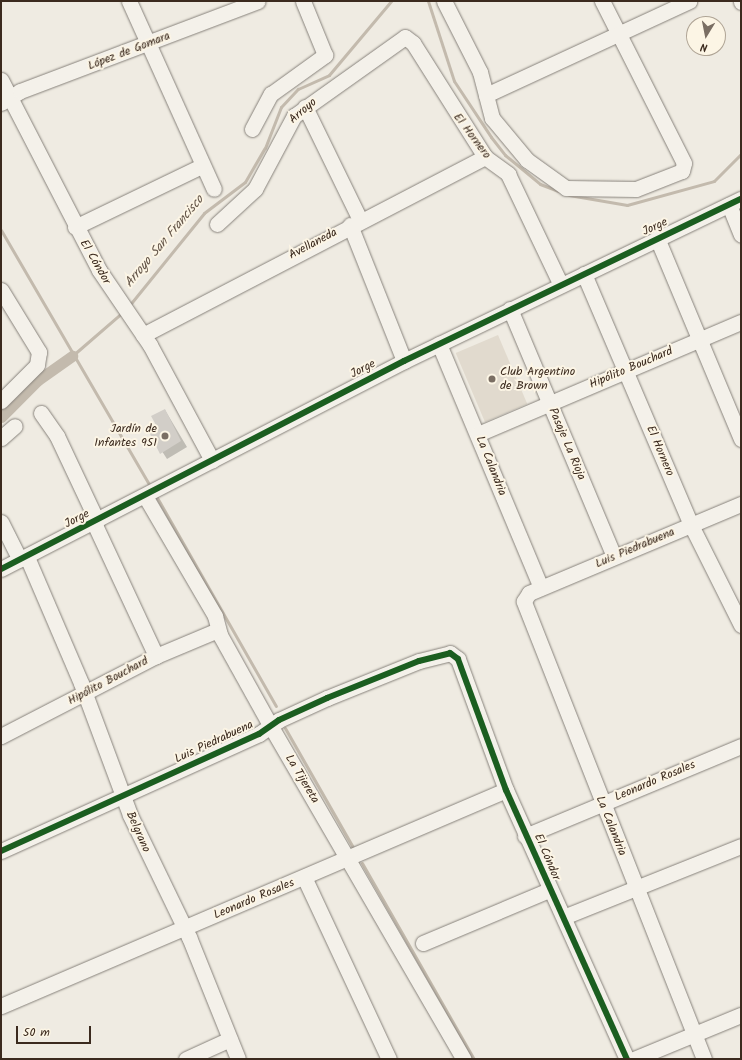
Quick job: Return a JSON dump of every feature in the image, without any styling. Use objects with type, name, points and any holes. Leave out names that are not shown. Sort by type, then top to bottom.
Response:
[{"type":"street","points":[[129,1],[202,166],[214,189]]},
{"type":"street","name":"López de Gomara","points":[[6,101],[258,1]]},
{"type":"street","points":[[252,129],[271,94],[325,55],[303,1]]},
{"type":"street","points":[[444,1],[480,72],[492,118],[501,131],[527,160],[559,185],[629,190],[684,169],[602,1]]},
{"type":"street","points":[[486,95],[619,35],[688,1]]},
{"type":"street","name":"Arroyo","points":[[217,224],[248,200],[264,176],[284,129],[305,107],[400,38]]},
{"type":"street","name":"El Hornero","points":[[400,38],[413,43],[485,157],[508,174],[560,283]]},
{"type":"street","name":"El Cóndor","points":[[1,80],[6,101],[75,227],[114,294],[139,329],[212,460]]},
{"type":"street","points":[[305,107],[355,223],[404,361]]},
{"type":"street","name":"Avellaneda","points":[[139,329],[355,223],[485,157]]},
{"type":"street","points":[[75,227],[202,166]]},
{"type":"street","points":[[735,202],[741,235]]},
{"type":"street","name":"Jorge","points":[[1,569],[96,522],[212,460],[404,361],[560,283],[584,274],[735,202]]},
{"type":"street","points":[[657,238],[741,439]]},
{"type":"street","name":"El Hornero","points":[[584,274],[691,525],[741,626]]},
{"type":"street","points":[[1,290],[39,352],[37,365],[1,401]]},
{"type":"street","name":"Pasaje La Rioja","points":[[510,309],[614,556]]},
{"type":"street","name":"Hipólito Bouchard","points":[[478,434],[549,402],[741,322]]},
{"type":"street","name":"La Calandria","points":[[439,344],[478,434],[535,590],[524,606],[693,1035],[704,1059]]},
{"type":"street","points":[[41,413],[56,436],[156,656]]},
{"type":"street","points":[[1,438],[14,426]]},
{"type":"street","name":"La Tijereta","points":[[151,493],[215,616],[218,630],[270,725],[349,858],[464,1059]]},
{"type":"street","name":"Luis Piedrabuena","points":[[535,590],[741,504]]},
{"type":"street","name":"Belgrano","points":[[1,522],[23,558],[84,694],[123,796],[183,928],[238,1059]]},
{"type":"street","name":"Hipólito Bouchard","points":[[1,736],[156,656],[218,630]]},
{"type":"street","name":"Luis Piedrabuena","points":[[1,851],[259,734],[270,725],[419,661],[445,653],[458,659]]},
{"type":"street","name":"El Cóndor","points":[[458,659],[506,790],[525,836],[549,890],[566,916],[627,1059]]},
{"type":"street","name":"Leonardo Rosales","points":[[525,836],[741,746]]},
{"type":"street","name":"Leonardo Rosales","points":[[1,1006],[506,790]]},
{"type":"street","points":[[566,916],[635,887],[741,846]]},
{"type":"street","points":[[304,877],[389,1059]]},
{"type":"street","points":[[423,943],[549,890]]},
{"type":"street","points":[[634,1059],[741,1015]]},
{"type":"street","points":[[186,1059],[230,1040]]},
{"type":"shaded area","name":"Club Argentino de Brown","points":[[498,335],[527,404],[485,422],[456,353]]},
{"type":"building","name":"Jardín de Infantes 951","points":[[165,409],[181,441],[160,454],[148,430],[156,425],[151,416]]},
{"type":"waterway","name":"Arroyo San Francisco","points":[[128,307],[204,213],[245,182],[265,148],[281,107],[298,89],[329,75],[391,1]]},
{"type":"waterway","name":"Arroyo San Francisco","points":[[428,1],[454,81],[491,137],[505,155],[540,184],[558,191]]},
{"type":"waterway","name":"Arroyo San Francisco","points":[[569,195],[627,205],[714,181],[741,154]]},
{"type":"waterway","points":[[1,230],[151,488]]},
{"type":"waterway","name":"Arroyo San Francisco","points":[[72,356],[123,312]]},
{"type":"waterway","name":"Arroyo San Francisco","points":[[1,417],[38,380],[72,356]]},
{"type":"waterway","points":[[155,494],[276,706]]},
{"type":"waterway","points":[[285,728],[354,849]]},
{"type":"waterway","points":[[362,863],[474,1059]]},
{"type":"cycle path","points":[[1,569],[404,361],[741,199]]},
{"type":"cycle path","points":[[1,851],[259,734],[279,720],[327,698],[419,661],[450,653],[458,659],[506,790],[627,1059]]},
{"type":"place","name":"Club Argentino de Brown","points":[[492,379]]},
{"type":"place","name":"Jardín de Infantes 951","points":[[165,436]]}]
